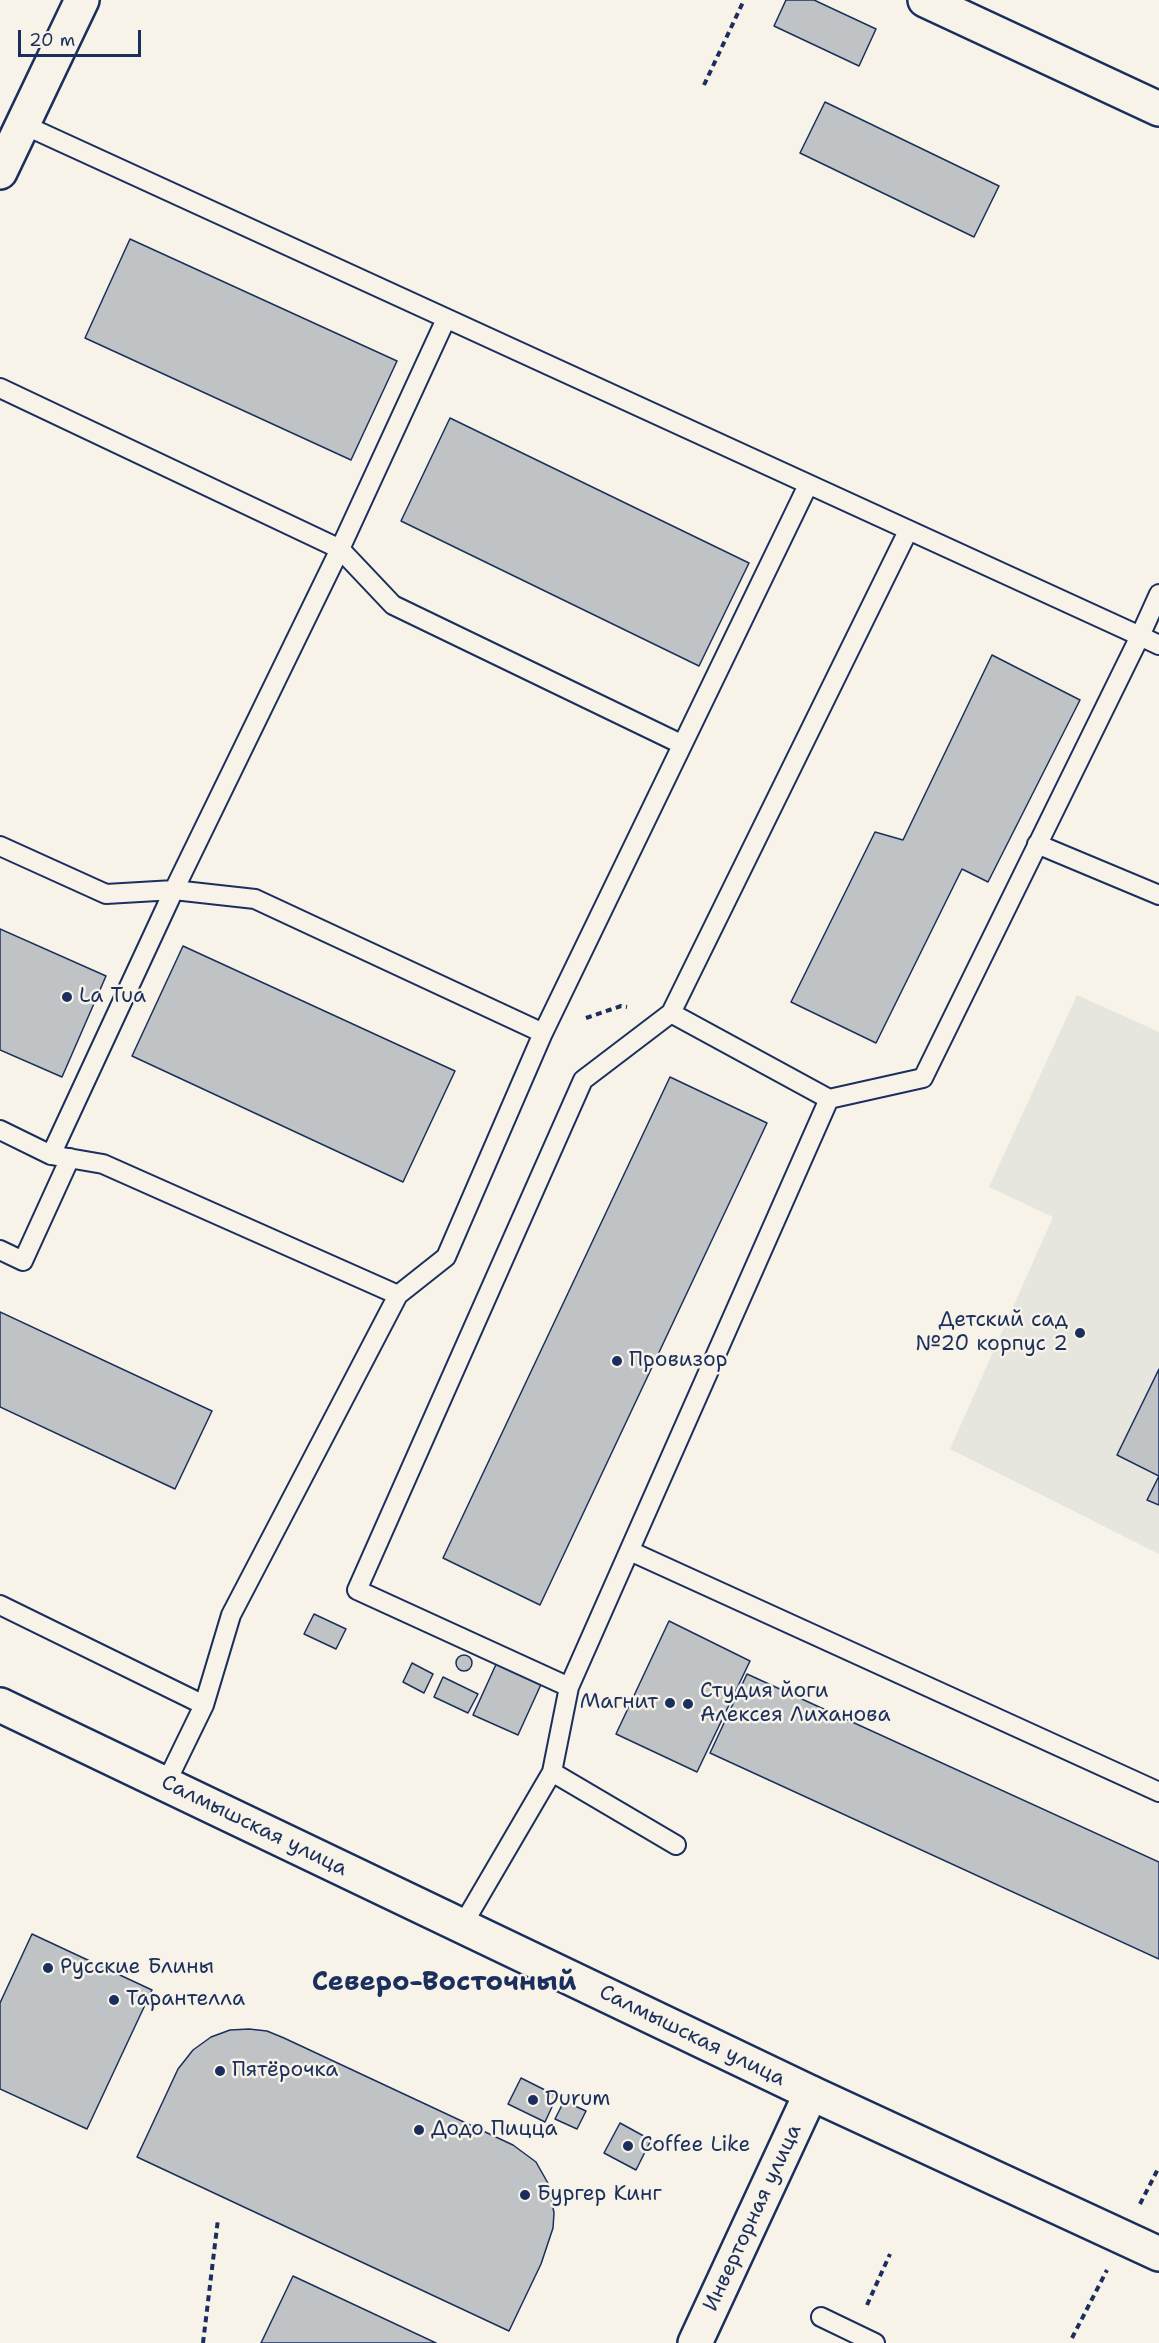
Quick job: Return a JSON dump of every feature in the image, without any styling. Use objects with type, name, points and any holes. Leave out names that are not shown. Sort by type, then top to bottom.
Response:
[{"type":"main road","points":[[0,172],[82,0]]},
{"type":"main road","points":[[925,0],[1159,109]]},
{"type":"main road","name":"Салмышская улица","points":[[0,1705],[811,2093],[1159,2254]]},
{"type":"main road","name":"Инверторная улица","points":[[695,2343],[811,2093]]},
{"type":"lane","points":[[22,124],[1159,645]]},
{"type":"lane","points":[[51,1155],[174,890],[340,549],[446,319]]},
{"type":"lane","points":[[0,388],[340,549],[393,605],[681,744]]},
{"type":"lane","points":[[166,1783],[204,1705],[231,1615],[398,1294],[446,1257],[543,1033],[808,485]]},
{"type":"lane","points":[[569,1687],[357,1590],[584,1080],[670,1013],[908,531]]},
{"type":"lane","points":[[670,1013],[829,1099],[923,1078],[1159,594]]},
{"type":"lane","points":[[1037,844],[1159,895]]},
{"type":"lane","points":[[0,846],[105,894],[174,890],[255,899],[543,1033]]},
{"type":"lane","points":[[462,1926],[552,1772],[569,1687],[829,1099]]},
{"type":"lane","points":[[0,1130],[51,1155],[103,1164],[398,1294]]},
{"type":"lane","points":[[0,1250],[23,1261],[70,1158]]},
{"type":"lane","points":[[630,1551],[1159,1792]]},
{"type":"lane","points":[[0,1605],[204,1705]]},
{"type":"lane","points":[[552,1772],[676,1845]]},
{"type":"lane","points":[[821,2317],[875,2343]]},
{"type":"path","points":[[704,85],[744,0]]},
{"type":"path","points":[[204,2343],[218,2219]]},
{"type":"path","points":[[854,2333],[890,2254]]},
{"type":"shaded area","name":"Детский сад №20 корпус 2","points":[[1077,995],[1159,1032],[1159,1554],[950,1449],[1053,1217],[989,1187]]},
{"type":"building","points":[[786,0],[814,0],[876,29],[859,66],[774,26]]},
{"type":"building","points":[[825,102],[999,186],[974,237],[800,153]]},
{"type":"building","points":[[130,239],[397,361],[351,460],[85,338]]},
{"type":"building","points":[[450,418],[749,563],[699,666],[401,521]]},
{"type":"building","points":[[992,655],[1080,700],[988,882],[962,869],[876,1043],[791,1002],[875,832],[903,840]]},
{"type":"building","points":[[0,929],[106,976],[62,1077],[0,1050]]},
{"type":"building","points":[[183,946],[455,1071],[403,1182],[132,1056]]},
{"type":"building","points":[[670,1077],[767,1123],[540,1605],[443,1558]]},
{"type":"building","points":[[0,1312],[212,1411],[175,1489],[0,1407]]},
{"type":"building","points":[[1159,1369],[1159,1476],[1117,1455]]},
{"type":"building","points":[[1159,1476],[1159,1505],[1147,1500]]},
{"type":"building","points":[[314,1614],[346,1629],[336,1649],[304,1634]]},
{"type":"building","points":[[669,1621],[750,1661],[697,1772],[616,1734]]},
{"type":"building","points":[[464,1655],[472,1663],[464,1671],[456,1663]]},
{"type":"building","points":[[498,1660],[543,1680],[518,1735],[473,1715]]},
{"type":"building","points":[[412,1663],[433,1674],[424,1693],[403,1682]]},
{"type":"building","points":[[747,1674],[1159,1862],[1159,1959],[710,1753]]},
{"type":"building","points":[[443,1677],[478,1694],[468,1713],[434,1697]]},
{"type":"building","points":[[32,1934],[152,1990],[87,2129],[0,2089],[0,2003]]},
{"type":"building","points":[[230,2030],[267,2031],[284,2038],[513,2145],[536,2162],[549,2185],[554,2213],[553,2228],[541,2264],[509,2331],[137,2157],[178,2069],[193,2050],[211,2037]]},
{"type":"building","name":"Durum","points":[[521,2078],[557,2096],[545,2122],[508,2104]]},
{"type":"building","points":[[564,2101],[586,2111],[577,2129],[555,2119]]},
{"type":"building","name":"Coffee Like","points":[[620,2123],[651,2140],[636,2170],[604,2153]]},
{"type":"building","points":[[293,2276],[436,2343],[261,2343]]},
{"type":"place","name":"La Tua","points":[[67,997]]},
{"type":"place","name":"Детский сад №20 корпус 2","points":[[1080,1333]]},
{"type":"place","name":"Провизор","points":[[617,1361]]},
{"type":"place","name":"Магнит","points":[[670,1703]]},
{"type":"place","name":"Студия йоги Алексея Лиханова","points":[[688,1704]]},
{"type":"place","name":"Русские Блины","points":[[48,1968]]},
{"type":"place","name":"Тарантелла","points":[[114,2000]]},
{"type":"place","name":"Пятёрочка","points":[[220,2071]]},
{"type":"place","name":"Durum","points":[[533,2100]]},
{"type":"place","name":"Додо Пицца","points":[[419,2130]]},
{"type":"place","name":"Coffee Like","points":[[628,2146]]},
{"type":"place","name":"Бургер Кинг","points":[[525,2195]]},
{"type":"district","name":"Северо-Восточный","points":[[444,1983]]}]
